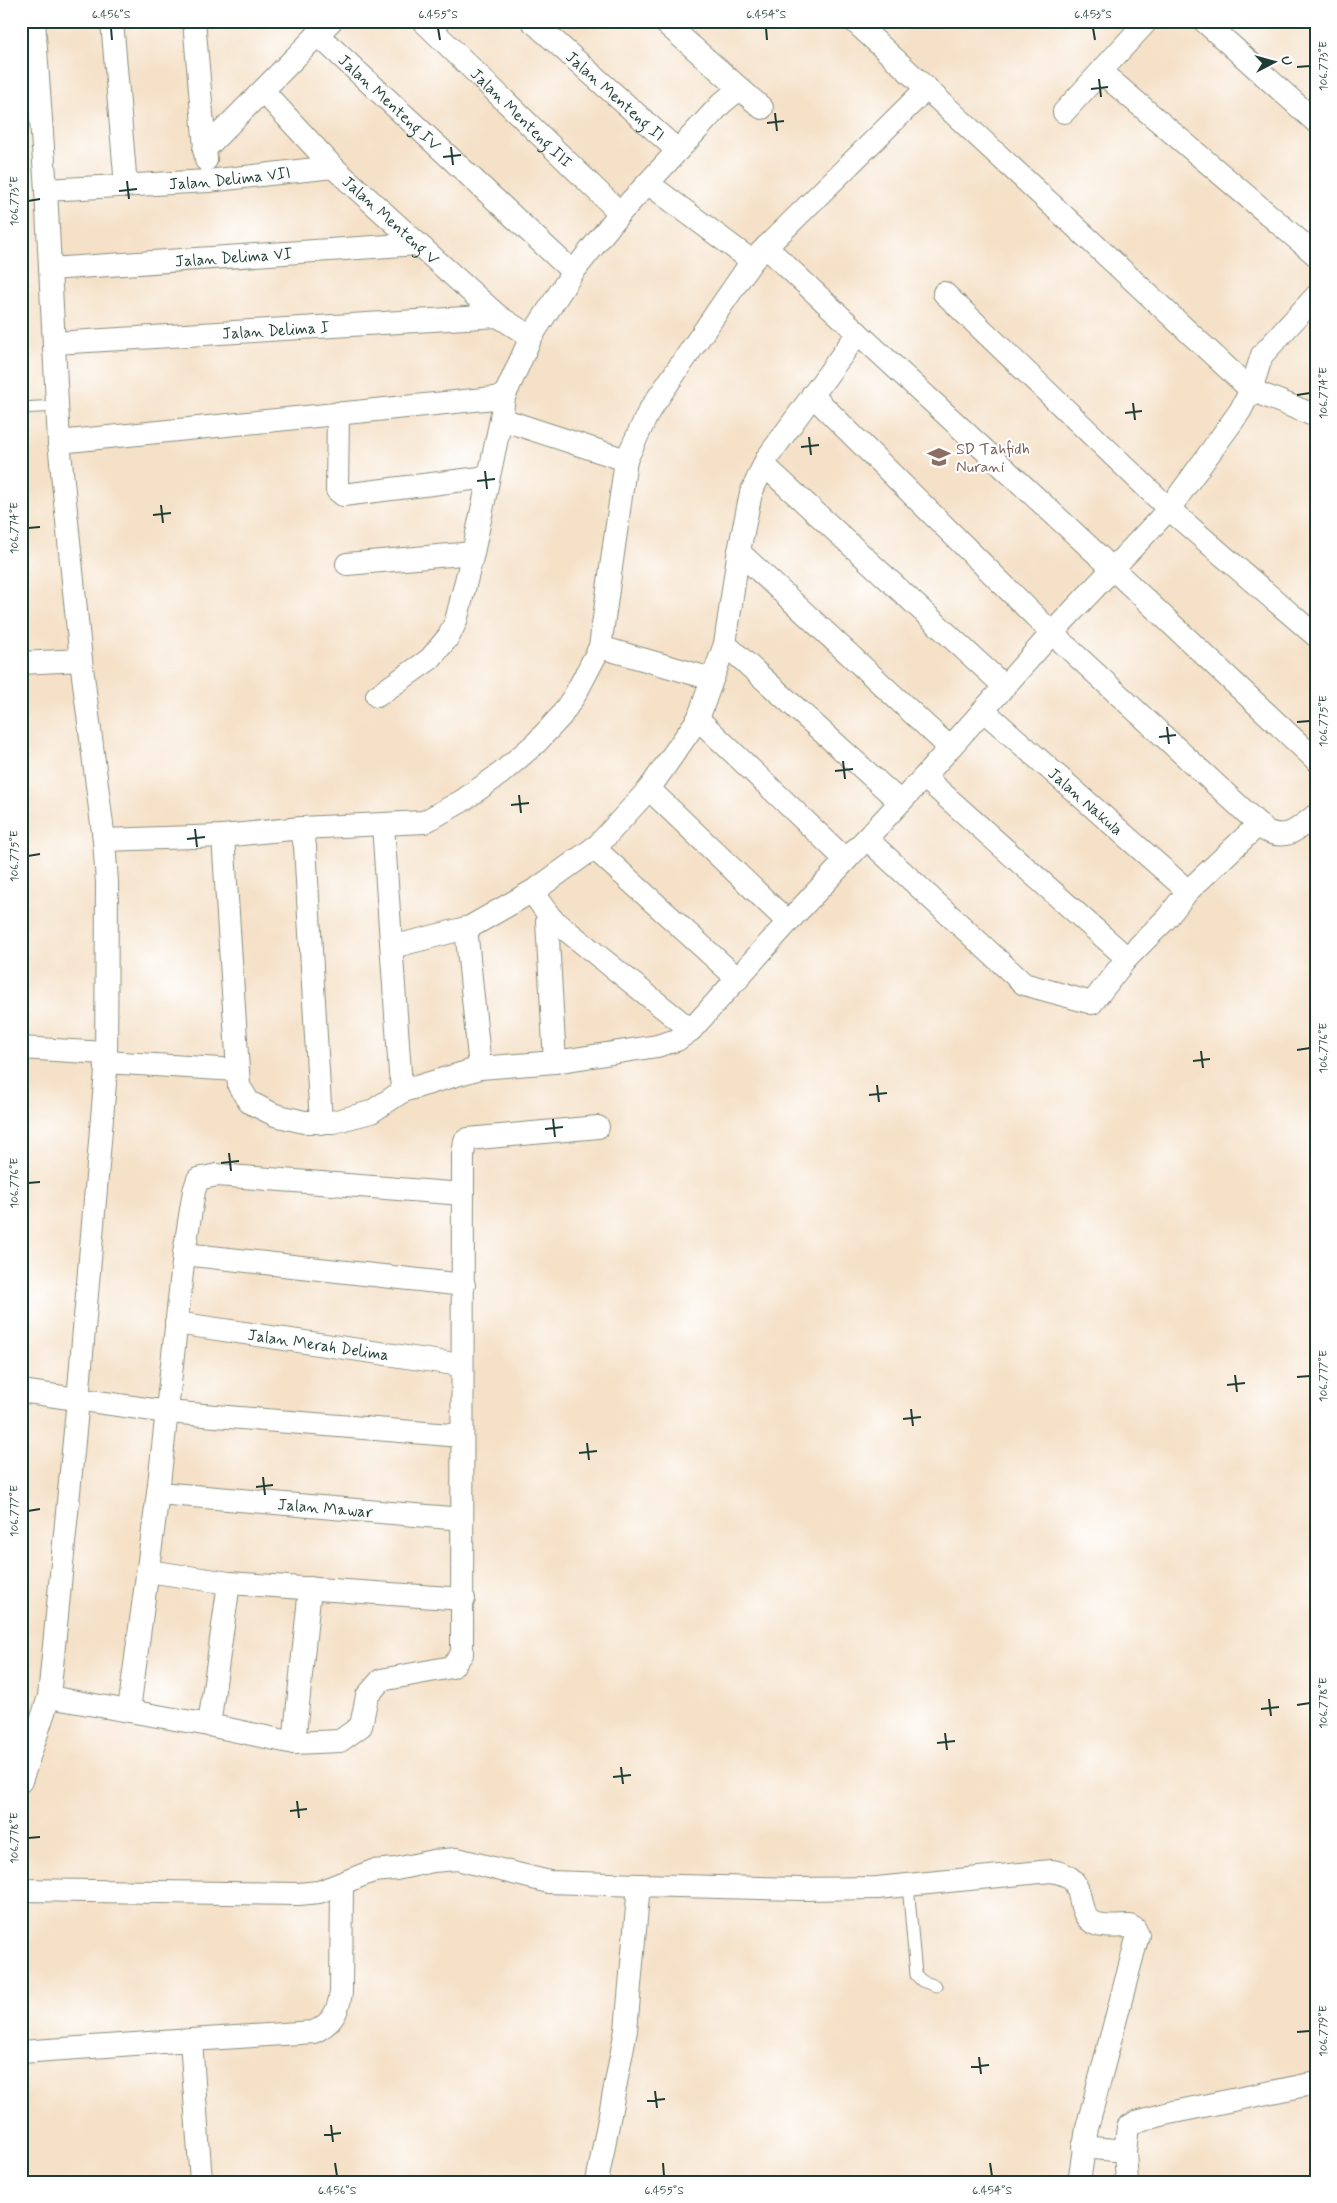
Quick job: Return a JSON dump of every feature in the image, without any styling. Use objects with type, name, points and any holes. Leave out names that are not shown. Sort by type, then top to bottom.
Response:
[{"type":"street","points":[[21,1781],[49,1697],[78,1400],[103,1122],[107,883],[104,840],[81,660],[59,442],[46,190],[34,21]]},
{"type":"street","points":[[112,21],[126,186]]},
{"type":"street","points":[[194,21],[208,180]]},
{"type":"street","name":"Jalan Menteng III","points":[[423,21],[620,213]]},
{"type":"street","name":"Jalan Menteng II","points":[[532,21],[677,150]]},
{"type":"street","points":[[663,21],[762,108]]},
{"type":"street","points":[[854,21],[1251,390],[1316,416]]},
{"type":"street","points":[[1064,112],[1147,21]]},
{"type":"street","points":[[1204,21],[1316,122]]},
{"type":"street","points":[[204,150],[324,28]]},
{"type":"street","name":"Jalan Menteng IV","points":[[324,28],[573,272]]},
{"type":"street","points":[[1101,72],[1316,255]]},
{"type":"street","points":[[104,840],[223,836],[301,828],[424,822],[462,801],[500,774],[536,743],[560,716],[576,693],[600,647],[626,460],[649,411],[759,254],[927,88]]},
{"type":"street","points":[[377,696],[430,659],[449,636],[456,621],[473,553],[504,397],[531,337],[573,272],[620,213],[649,184],[677,150],[722,103],[739,89]]},
{"type":"street","name":"Jalan Menteng V","points":[[263,91],[334,167],[498,316],[531,337]]},
{"type":"street","name":"Jalan Delima VII","points":[[46,190],[208,180],[334,167]]},
{"type":"street","points":[[649,184],[759,254],[858,333],[1316,760]]},
{"type":"street","name":"Jalan Delima VI","points":[[50,269],[418,244]]},
{"type":"street","points":[[944,293],[1169,509],[1316,636]]},
{"type":"street","points":[[223,836],[239,1086],[249,1102],[275,1115],[290,1120],[321,1123],[346,1120],[383,1106],[403,1091],[480,1068],[555,1062],[657,1046],[677,1040],[691,1030],[788,922],[867,840],[1052,633],[1169,509],[1240,411],[1251,390],[1262,355],[1316,296]]},
{"type":"street","name":"Jalan Delima I","points":[[55,343],[498,316]]},
{"type":"street","points":[[392,947],[466,928],[483,921],[532,892],[594,848],[649,789],[698,719],[726,644],[739,552],[751,493],[767,458],[858,333]]},
{"type":"street","points":[[812,396],[1052,633],[1266,831],[1276,835],[1284,835],[1295,831],[1316,814]]},
{"type":"street","points":[[59,442],[504,397]]},
{"type":"street","points":[[338,413],[337,490],[343,495],[488,477]]},
{"type":"street","points":[[500,419],[626,460]]},
{"type":"street","points":[[764,465],[1004,686]]},
{"type":"street","points":[[739,552],[949,747]]},
{"type":"street","points":[[347,564],[473,553]]},
{"type":"street","points":[[726,644],[900,802]]},
{"type":"street","points":[[600,647],[712,679]]},
{"type":"street","points":[[21,663],[81,660]]},
{"type":"street","name":"Jalan Nakula","points":[[984,710],[1188,891]]},
{"type":"street","points":[[698,719],[846,860]]},
{"type":"street","points":[[924,777],[1127,958]]},
{"type":"street","points":[[649,789],[788,922]]},
{"type":"street","points":[[867,840],[1024,984],[1092,1004],[1127,958],[1167,918],[1188,891],[1259,824]]},
{"type":"street","points":[[383,825],[400,1073],[403,1091]]},
{"type":"street","points":[[301,828],[305,846],[321,1123]]},
{"type":"street","points":[[594,848],[738,979]]},
{"type":"street","points":[[532,892],[551,918],[691,1030]]},
{"type":"street","points":[[551,918],[547,921],[555,1062]]},
{"type":"street","points":[[466,928],[480,1068]]},
{"type":"street","points":[[21,1048],[105,1062],[237,1070]]},
{"type":"street","points":[[49,1697],[209,1724],[294,1743],[340,1741],[361,1726],[366,1696],[381,1680],[452,1667],[462,1654],[464,1599],[461,1364],[464,1285],[463,1156],[465,1142],[468,1140],[598,1127]]},
{"type":"street","points":[[129,1710],[158,1493],[184,1254],[194,1191],[198,1179],[210,1175],[463,1194]]},
{"type":"street","points":[[184,1254],[464,1285]]},
{"type":"street","name":"Jalan Merah Delima","points":[[176,1324],[461,1364]]},
{"type":"street","points":[[21,1391],[167,1412],[462,1436]]},
{"type":"street","name":"Jalan Mawar","points":[[158,1493],[462,1519]]},
{"type":"street","points":[[148,1571],[229,1583],[464,1599]]},
{"type":"street","points":[[209,1724],[229,1583]]},
{"type":"street","points":[[294,1743],[310,1588]]},
{"type":"street","points":[[21,1890],[299,1894],[319,1892],[374,1871],[396,1869],[433,1860],[457,1859],[549,1882],[639,1885],[829,1889],[877,1888],[1061,1872],[1070,1877],[1075,1883],[1087,1918],[1092,1923],[1130,1926],[1135,1929],[1138,1941],[1083,2147],[1079,2182]]},
{"type":"street","points":[[21,2052],[314,2032],[325,2026],[334,2017],[339,2006],[341,1993],[342,1884]]},
{"type":"street","points":[[597,2182],[626,2030],[639,1885]]},
{"type":"street","points":[[192,2040],[201,2182]]},
{"type":"street","points":[[1127,2182],[1125,2151],[1128,2127],[1136,2122],[1179,2111],[1316,2083]]},
{"type":"street","points":[[1083,2147],[1125,2151]]},
{"type":"lane","points":[[21,408],[56,406]]},
{"type":"lane","points":[[908,1885],[915,1971],[922,1981],[936,1986]]},
{"type":"place","name":"SD Tahfidh Nurani","points":[[939,457]]}]
